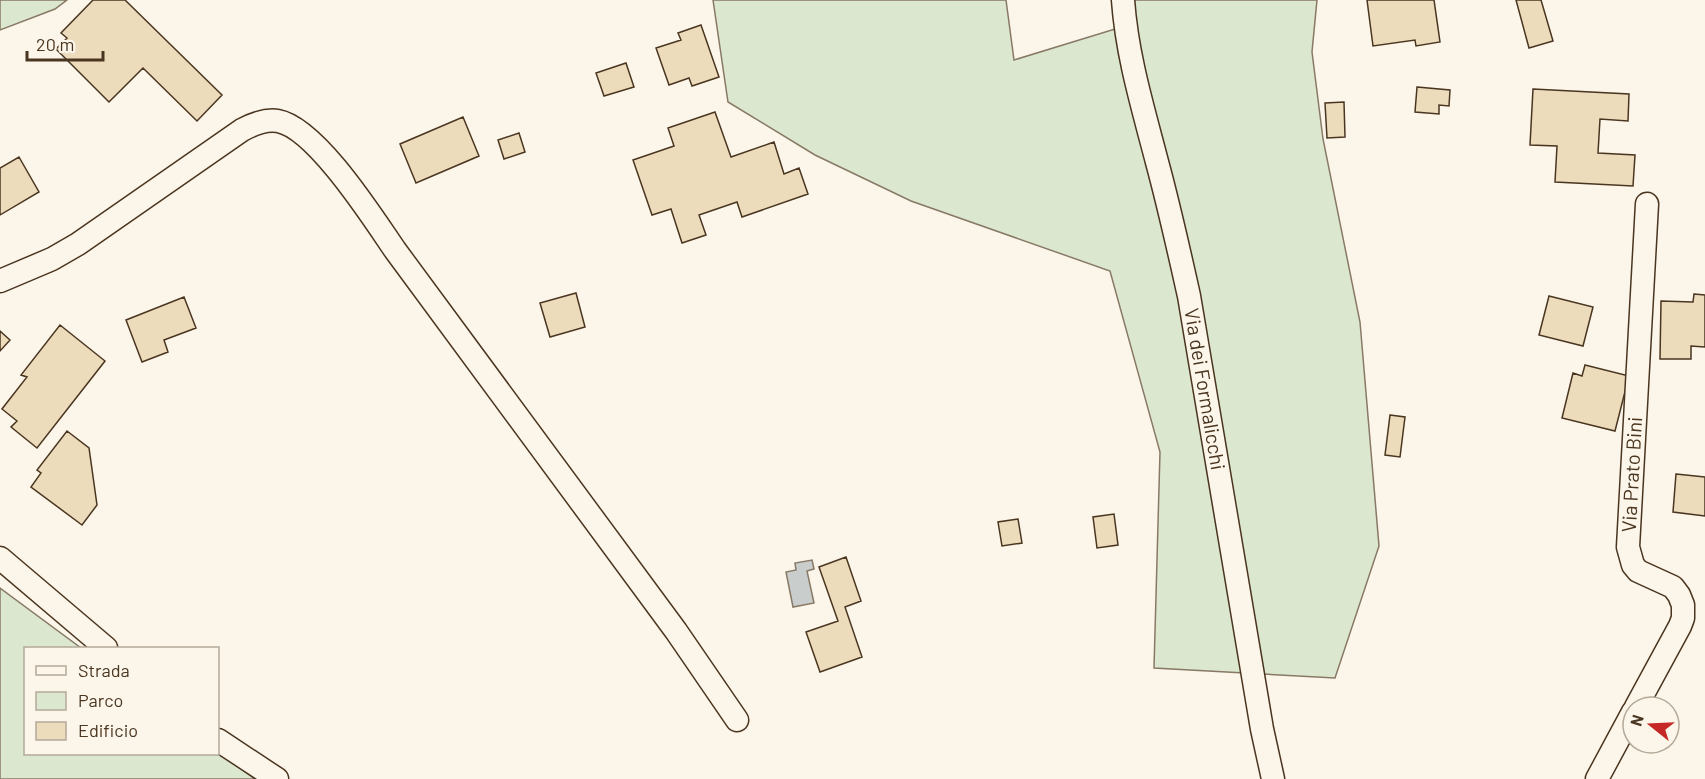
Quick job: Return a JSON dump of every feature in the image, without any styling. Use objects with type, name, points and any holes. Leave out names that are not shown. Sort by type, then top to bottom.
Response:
[{"type":"street","name":"Via dei Formalicchi","points":[[1123,0],[1135,82],[1173,225],[1189,296],[1262,729],[1273,779]]},
{"type":"street","points":[[0,281],[52,259],[78,244],[242,130],[267,121],[278,121],[296,129],[322,153],[359,198],[676,631],[737,720]]},
{"type":"street","name":"Via Prato Bini","points":[[1643,695],[1677,632],[1683,612],[1680,595],[1673,587],[1638,571],[1633,565],[1628,547],[1647,204]]},
{"type":"street","points":[[0,558],[105,647]]},
{"type":"street","points":[[1597,779],[1621,734]]},
{"type":"street","points":[[219,741],[277,779]]},
{"type":"green space","points":[[0,0],[67,0],[55,9],[0,30]]},
{"type":"green space","points":[[713,0],[1006,0],[1014,60],[1125,26],[1123,0],[1317,0],[1312,52],[1323,139],[1360,322],[1379,546],[1335,678],[1154,668],[1160,452],[1110,271],[911,201],[815,155],[728,102]]},
{"type":"green space","points":[[0,588],[80,647],[24,647],[24,755],[219,755],[219,752],[255,779],[0,779]]},
{"type":"shaded area","points":[[812,560],[814,569],[807,571],[814,603],[793,607],[786,572],[796,570],[795,563]]},
{"type":"building","points":[[93,0],[125,0],[222,95],[197,121],[143,68],[109,102],[56,49],[67,38],[61,33]]},
{"type":"building","points":[[1367,0],[1434,0],[1440,42],[1416,46],[1415,40],[1373,46]]},
{"type":"building","points":[[1516,0],[1541,0],[1553,41],[1529,48]]},
{"type":"building","points":[[701,25],[719,77],[692,86],[689,78],[669,85],[656,48],[681,40],[678,33]]},
{"type":"building","points":[[626,63],[634,87],[604,96],[596,73]]},
{"type":"building","points":[[1417,87],[1450,90],[1449,106],[1439,105],[1439,114],[1415,112]]},
{"type":"building","points":[[1533,89],[1629,94],[1628,121],[1600,119],[1598,153],[1635,155],[1633,186],[1555,182],[1557,146],[1530,145]]},
{"type":"building","points":[[1344,102],[1345,137],[1327,138],[1325,103]]},
{"type":"building","points":[[715,112],[731,157],[774,142],[784,174],[799,168],[808,194],[742,217],[737,202],[699,215],[706,235],[682,243],[671,209],[652,215],[633,160],[674,146],[668,128]]},
{"type":"building","points":[[463,117],[479,156],[416,183],[400,144]]},
{"type":"building","points":[[519,133],[525,152],[504,159],[498,140]]},
{"type":"building","points":[[19,157],[39,192],[0,215],[0,168]]},
{"type":"building","points":[[576,293],[585,327],[550,337],[540,303]]},
{"type":"building","points":[[1694,294],[1705,295],[1705,347],[1691,346],[1691,359],[1660,359],[1661,301],[1693,302]]},
{"type":"building","points":[[1549,296],[1593,307],[1583,346],[1539,335]]},
{"type":"building","points":[[184,297],[196,328],[164,340],[168,352],[142,362],[126,320]]},
{"type":"building","points":[[60,325],[105,361],[37,448],[11,427],[17,421],[2,409],[27,377],[21,375]]},
{"type":"building","points":[[0,331],[10,340],[0,351]]},
{"type":"building","points":[[1585,365],[1629,376],[1615,431],[1562,418],[1573,373],[1582,376]]},
{"type":"building","points":[[1390,415],[1405,417],[1400,457],[1385,455]]},
{"type":"building","points":[[67,431],[89,448],[97,505],[82,525],[31,487],[41,473],[37,470]]},
{"type":"building","points":[[1676,474],[1705,477],[1705,516],[1673,512]]},
{"type":"building","points":[[1114,514],[1118,545],[1097,548],[1093,517]]},
{"type":"building","points":[[1018,519],[1022,543],[1002,546],[998,522]]},
{"type":"building","points":[[846,557],[861,601],[845,607],[862,657],[820,672],[806,632],[838,621],[819,567]]}]
